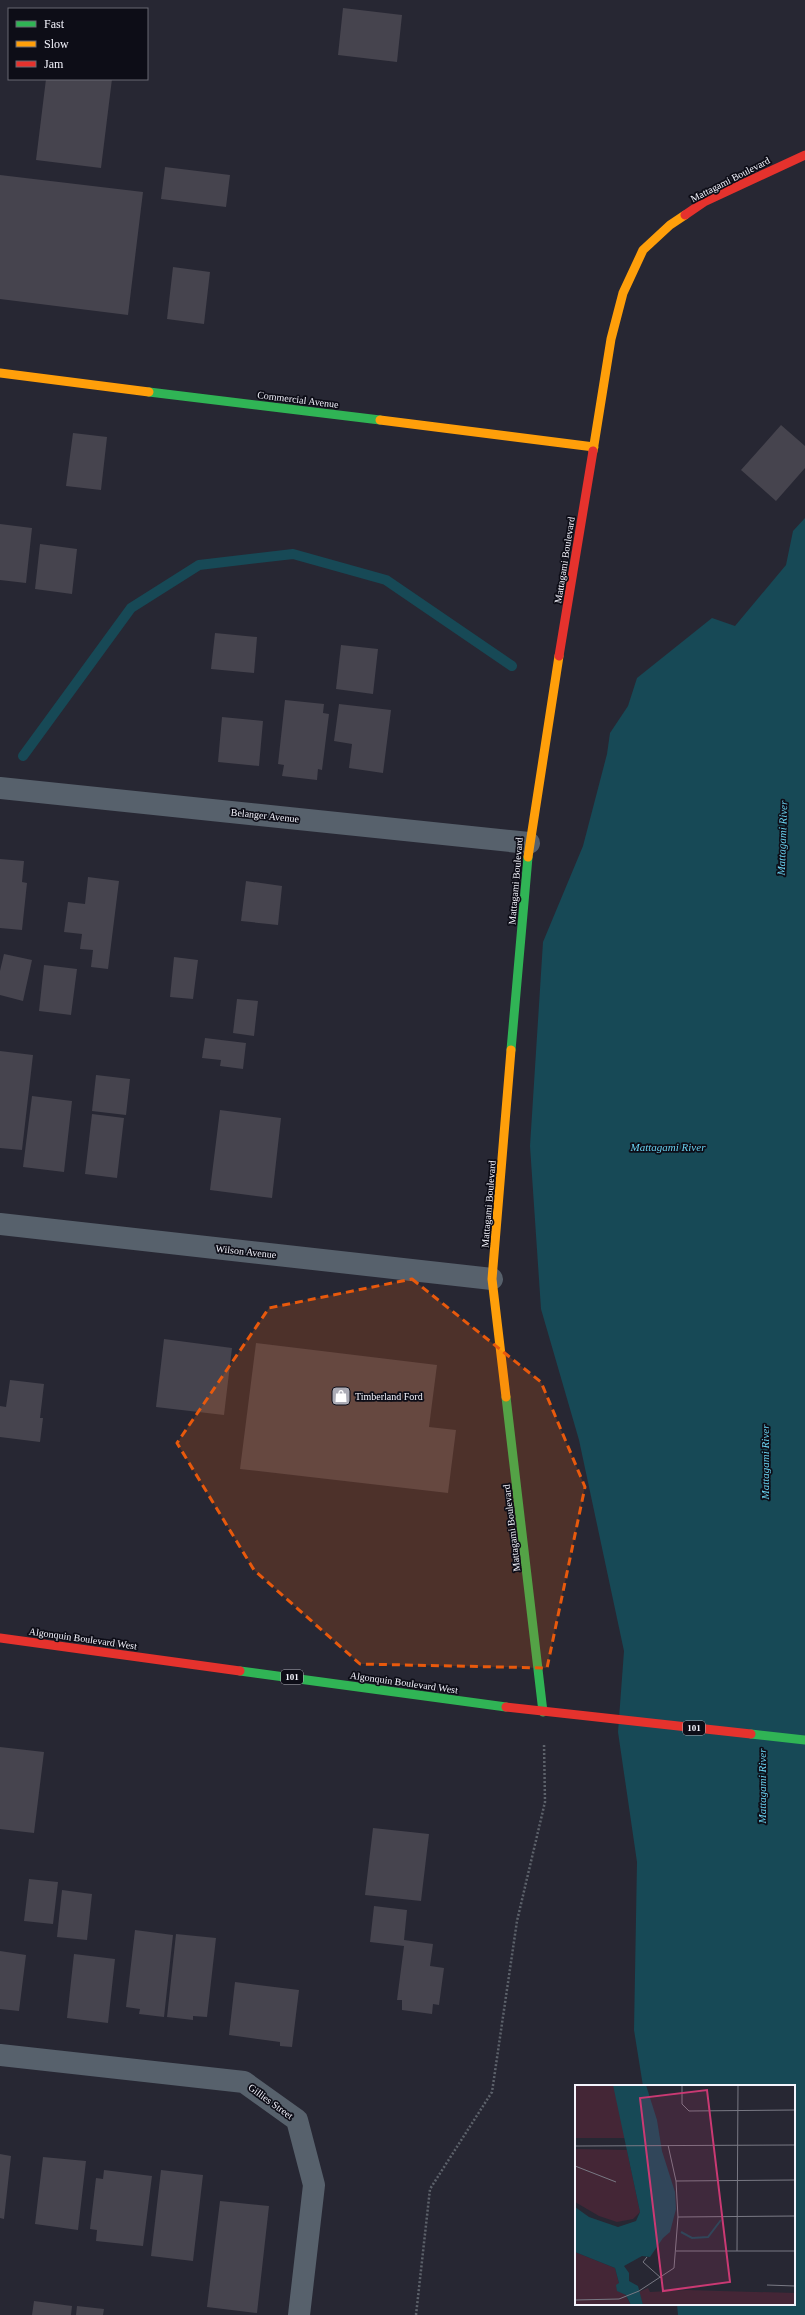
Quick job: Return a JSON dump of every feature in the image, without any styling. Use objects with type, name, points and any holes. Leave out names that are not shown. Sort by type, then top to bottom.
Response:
[{"type":"street","name":"Mattagami Boulevard","points":[[543,1712],[492,1279],[529,843],[611,339],[623,293],[643,250],[670,225],[704,202],[805,154]]},
{"type":"street","name":"Commercial Avenue","points":[[0,373],[594,447]]},
{"type":"street","name":"Belanger Avenue","points":[[0,788],[529,843]]},
{"type":"street","name":"Wilson Avenue","points":[[0,1224],[492,1279]]},
{"type":"street","name":"Algonquin Boulevard West","points":[[0,1638],[543,1712],[805,1740]]},
{"type":"street","name":"Gillies Street","points":[[0,2055],[244,2082],[298,2120],[314,2185],[299,2315]]},
{"type":"path","points":[[416,2315],[430,2189],[492,2092],[516,1921],[545,1802],[543,1712]]},
{"type":"highlighted area","points":[[412,1279],[541,1382],[585,1487],[547,1668],[360,1664],[254,1570],[177,1443],[269,1308]]},
{"type":"water","name":"Mattagami River","points":[[805,518],[805,2315],[678,2315],[677,2305],[795,2305],[795,2085],[643,2085],[634,2030],[637,1862],[618,1732],[624,1651],[579,1440],[541,1309],[530,1146],[543,942],[583,846],[607,754],[610,733],[628,706],[637,678],[712,618],[735,626],[786,565],[793,531]]},
{"type":"building","points":[[343,8],[402,15],[397,62],[338,55]]},
{"type":"building","points":[[46,80],[112,80],[101,168],[36,160]]},
{"type":"building","points":[[165,167],[230,175],[226,207],[161,199]]},
{"type":"building","points":[[0,175],[143,192],[128,315],[0,299]]},
{"type":"building","points":[[173,267],[210,272],[204,324],[167,319]]},
{"type":"building","points":[[781,425],[805,446],[805,468],[776,501],[741,470]]},
{"type":"building","points":[[73,433],[107,437],[101,490],[66,486]]},
{"type":"building","points":[[0,524],[32,528],[26,583],[0,580]]},
{"type":"building","points":[[40,544],[77,549],[72,594],[35,589]]},
{"type":"building","points":[[215,633],[257,637],[254,673],[211,669]]},
{"type":"building","points":[[341,645],[378,649],[373,694],[336,689]]},
{"type":"building","points":[[285,700],[324,704],[323,713],[329,714],[322,770],[318,769],[317,780],[282,776],[284,765],[278,764]]},
{"type":"building","points":[[339,704],[391,710],[383,773],[349,768],[352,744],[334,741]]},
{"type":"building","points":[[222,717],[263,721],[259,766],[218,762]]},
{"type":"building","points":[[0,859],[24,861],[22,882],[27,883],[22,930],[0,928]]},
{"type":"building","points":[[88,877],[119,881],[108,969],[91,967],[93,950],[80,949],[82,934],[64,932],[68,902],[85,904]]},
{"type":"building","points":[[246,881],[282,886],[278,925],[241,921]]},
{"type":"building","points":[[4,954],[32,960],[23,1001],[0,995],[0,971]]},
{"type":"building","points":[[174,957],[198,960],[193,999],[170,997]]},
{"type":"building","points":[[44,965],[77,969],[71,1015],[39,1011]]},
{"type":"building","points":[[237,999],[258,1001],[254,1036],[233,1033]]},
{"type":"building","points":[[205,1038],[246,1043],[243,1069],[220,1066],[221,1060],[202,1058]]},
{"type":"building","points":[[0,1051],[33,1055],[22,1150],[0,1148]]},
{"type":"building","points":[[96,1075],[130,1079],[126,1115],[92,1111]]},
{"type":"building","points":[[32,1096],[72,1101],[64,1172],[23,1167]]},
{"type":"building","points":[[220,1110],[281,1118],[272,1198],[210,1190]]},
{"type":"building","points":[[92,1114],[124,1118],[117,1178],[85,1174]]},
{"type":"building","points":[[164,1339],[232,1348],[224,1415],[156,1407]]},
{"type":"building","name":"Timberland Ford","points":[[256,1343],[437,1365],[429,1427],[456,1430],[448,1493],[240,1469]]},
{"type":"building","points":[[10,1380],[44,1384],[40,1418],[43,1418],[40,1442],[0,1437],[0,1406],[6,1407]]},
{"type":"building","points":[[0,1747],[44,1752],[34,1833],[0,1829]]},
{"type":"building","points":[[373,1828],[429,1834],[421,1901],[365,1895]]},
{"type":"building","points":[[29,1879],[58,1882],[53,1924],[24,1921]]},
{"type":"building","points":[[62,1890],[92,1894],[87,1940],[57,1937]]},
{"type":"building","points":[[374,1906],[407,1910],[404,1940],[433,1944],[430,1966],[444,1968],[439,2005],[433,2004],[432,2014],[402,2010],[402,2000],[397,2000],[404,1946],[370,1942]]},
{"type":"building","points":[[135,1930],[173,1935],[164,2017],[139,2014],[140,2009],[126,2007]]},
{"type":"building","points":[[176,1934],[216,1938],[207,2017],[193,2016],[193,2020],[167,2017]]},
{"type":"building","points":[[0,1951],[26,1955],[19,2011],[0,2009]]},
{"type":"building","points":[[74,1954],[115,1959],[108,2023],[67,2018]]},
{"type":"building","points":[[235,1982],[299,1990],[292,2047],[280,2046],[280,2042],[229,2035]]},
{"type":"building","points":[[0,2154],[11,2156],[4,2219],[0,2218]]},
{"type":"building","points":[[43,2157],[86,2161],[78,2230],[35,2224]]},
{"type":"building","points":[[104,2170],[152,2176],[143,2246],[96,2241],[97,2230],[90,2229],[96,2178],[103,2179]]},
{"type":"building","points":[[161,2170],[203,2175],[193,2261],[151,2256]]},
{"type":"building","points":[[220,2201],[269,2206],[257,2313],[207,2307]]},
{"type":"building","points":[[34,2301],[72,2306],[71,2315],[32,2315]]},
{"type":"building","points":[[77,2306],[104,2309],[103,2315],[76,2315]]},
{"type":"waterway","points":[[23,756],[131,608],[199,565],[293,554],[386,580],[512,666]]},
{"type":"traffic: fast","points":[[149,392],[380,420]]},
{"type":"traffic: fast","points":[[511,1050],[528,857]]},
{"type":"traffic: fast","points":[[506,1397],[543,1712]]},
{"type":"traffic: fast","points":[[240,1671],[506,1707]]},
{"type":"traffic: fast","points":[[751,1734],[805,1740]]},
{"type":"traffic: slow","points":[[593,451],[611,339],[623,293],[643,250],[670,225],[685,215]]},
{"type":"traffic: slow","points":[[0,373],[149,392]]},
{"type":"traffic: slow","points":[[380,420],[594,447]]},
{"type":"traffic: slow","points":[[528,857],[559,656]]},
{"type":"traffic: slow","points":[[506,1397],[492,1279],[511,1050]]},
{"type":"traffic: jam","points":[[685,215],[704,202],[805,155]]},
{"type":"traffic: jam","points":[[559,656],[593,451]]},
{"type":"traffic: jam","points":[[0,1638],[240,1671]]},
{"type":"traffic: jam","points":[[506,1707],[751,1734]]},
{"type":"place","name":"Timberland Ford","points":[[341,1396]]}]
